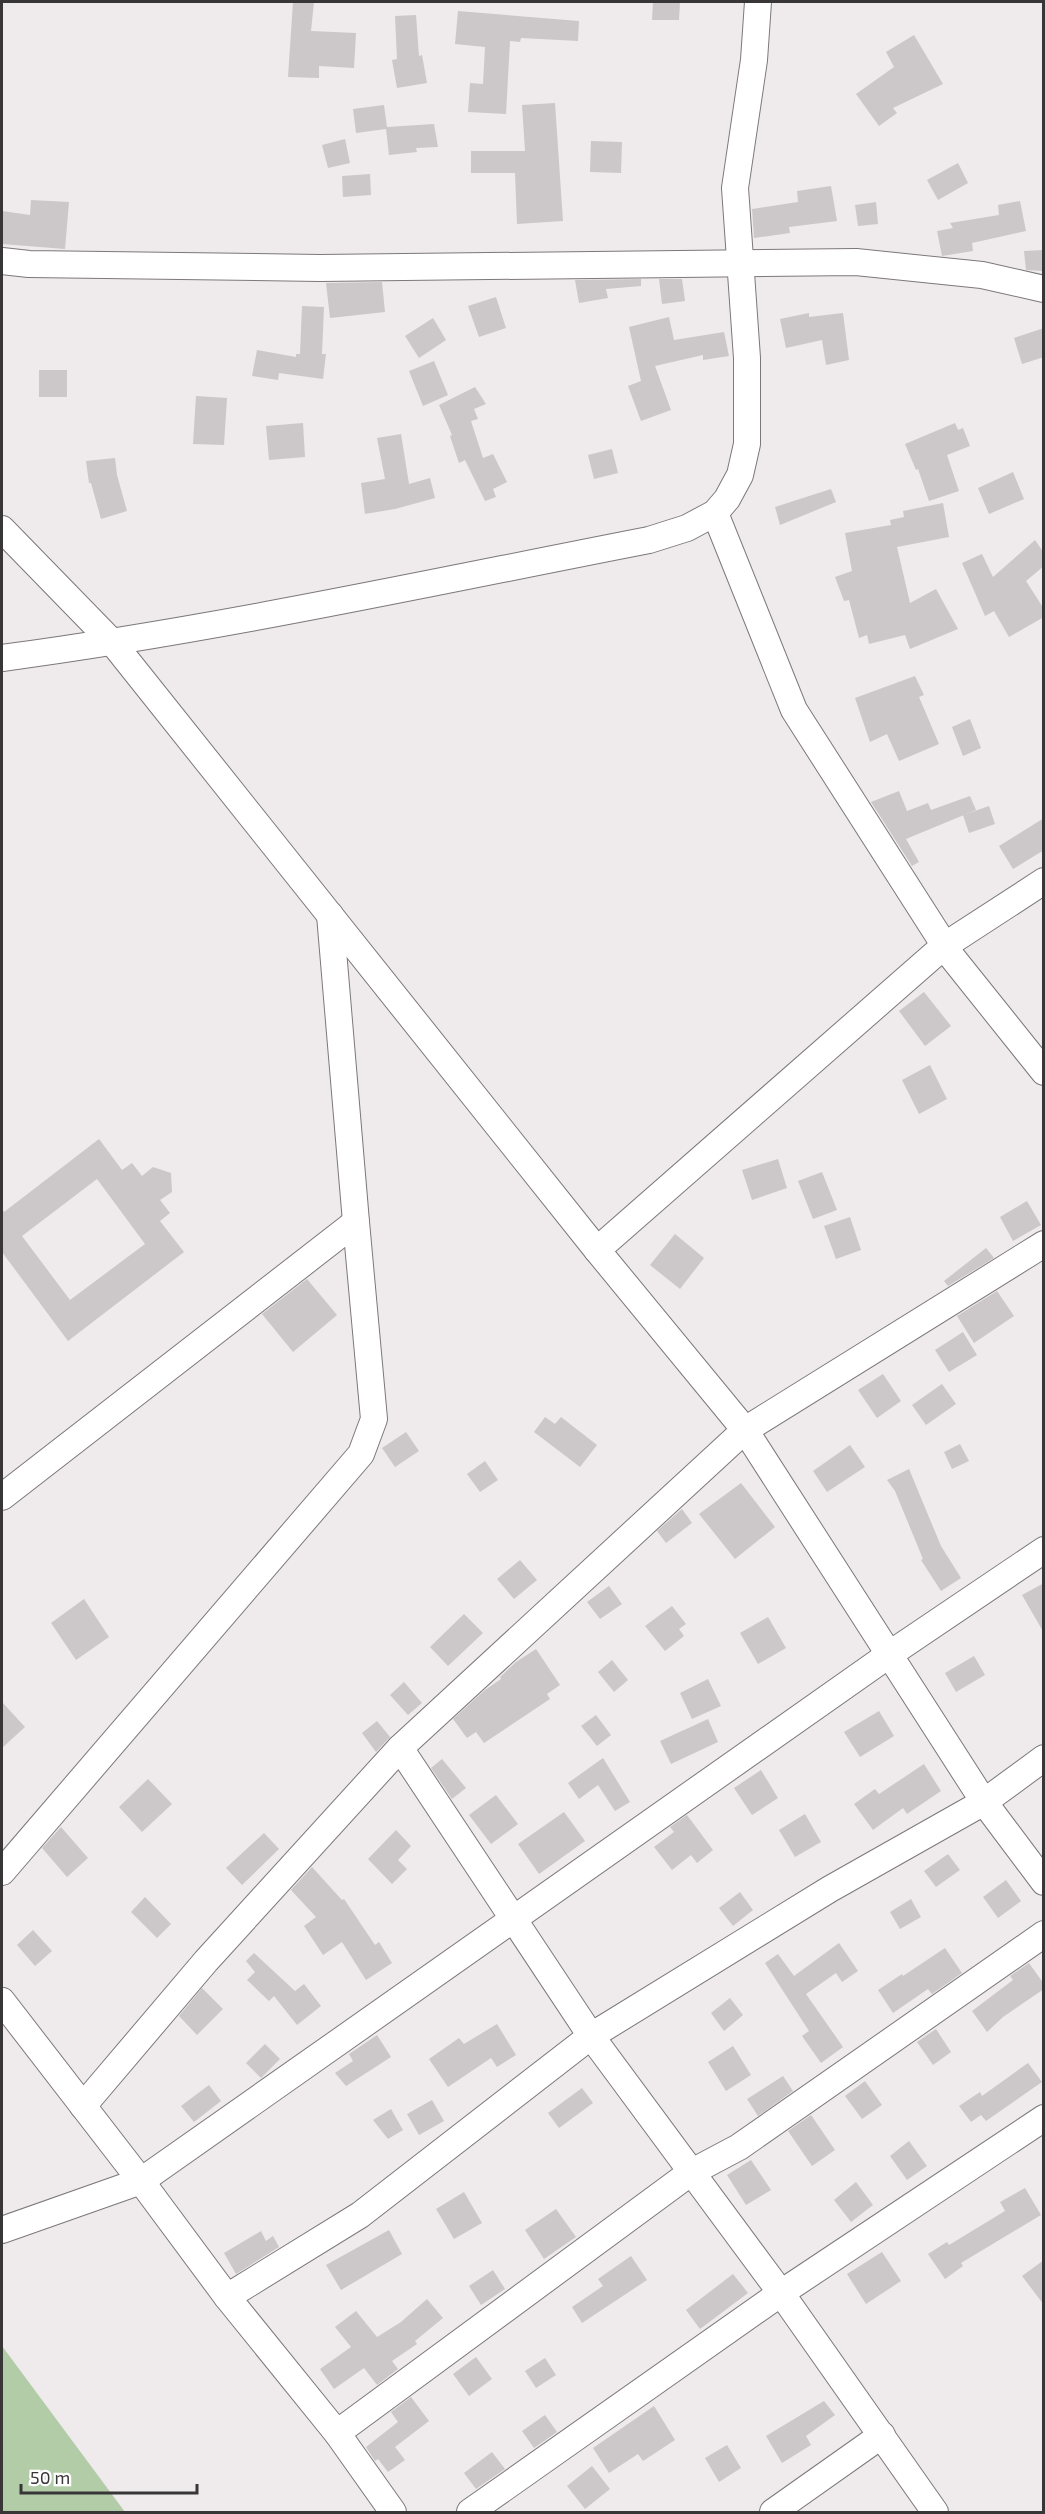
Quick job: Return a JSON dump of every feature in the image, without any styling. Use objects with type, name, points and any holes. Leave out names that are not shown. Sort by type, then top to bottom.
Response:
[{"type":"street","points":[[2,658],[113,643],[648,540],[687,528],[715,513],[727,499],[740,475],[747,444],[747,368],[735,188],[754,60],[758,2]]},
{"type":"street","points":[[2,261],[29,264],[320,268],[856,262],[982,276],[1044,289]]},
{"type":"street","points":[[715,513],[794,710],[944,946],[1044,1072]]},
{"type":"street","points":[[2,529],[113,643],[597,1250],[745,1430],[984,1802],[1044,1882]]},
{"type":"street","points":[[597,1250],[944,946],[1044,881]]},
{"type":"street","points":[[2,1872],[361,1454],[374,1419],[330,915]]},
{"type":"street","points":[[2,1497],[356,1222]]},
{"type":"street","points":[[83,2106],[206,1961],[400,1748],[745,1430],[1044,1244]]},
{"type":"street","points":[[2,2230],[141,2181],[890,1654],[1044,1550]]},
{"type":"street","points":[[400,1748],[591,2036],[781,2294],[935,2512]]},
{"type":"street","points":[[227,2297],[360,2215],[591,2036],[830,1888],[984,1802],[1044,1758]]},
{"type":"street","points":[[337,2433],[690,2173],[739,2146],[1044,1934]]},
{"type":"street","points":[[2,2001],[227,2297],[337,2433],[393,2512]]},
{"type":"street","points":[[470,2512],[781,2294],[1044,2118]]},
{"type":"street","points":[[773,2512],[882,2435]]},
{"type":"green space","points":[[2,2346],[125,2512],[2,2512]]},
{"type":"building","points":[[293,2],[314,2],[311,31],[356,33],[354,68],[319,66],[319,78],[288,77]]},
{"type":"building","points":[[653,2],[680,2],[679,20],[652,20]]},
{"type":"building","points":[[458,11],[579,21],[578,41],[521,38],[520,42],[510,41],[506,114],[468,112],[470,83],[483,84],[485,47],[455,44]]},
{"type":"building","points":[[416,15],[419,56],[422,55],[427,83],[397,88],[392,60],[397,59],[395,16]]},
{"type":"building","points":[[914,35],[943,84],[893,108],[897,113],[879,126],[856,94],[894,67],[886,52]]},
{"type":"building","points":[[555,103],[563,221],[517,224],[515,173],[471,173],[471,151],[525,151],[522,105]]},
{"type":"building","points":[[384,105],[387,127],[434,124],[438,147],[416,148],[417,152],[389,155],[386,129],[356,133],[353,109]]},
{"type":"building","points":[[345,139],[350,163],[328,168],[322,145]]},
{"type":"building","points":[[591,141],[622,142],[621,173],[590,172]]},
{"type":"building","points":[[958,163],[968,183],[938,200],[927,180]]},
{"type":"building","points":[[370,174],[371,195],[343,197],[342,176]]},
{"type":"building","points":[[831,186],[837,221],[789,227],[790,233],[754,238],[752,209],[798,202],[797,191]]},
{"type":"building","points":[[31,200],[69,202],[65,249],[2,244],[2,211],[30,215]]},
{"type":"building","points":[[1020,201],[1026,231],[972,243],[973,251],[942,256],[937,231],[953,228],[950,223],[999,215],[998,205]]},
{"type":"building","points":[[876,202],[878,224],[858,226],[855,205]]},
{"type":"building","points":[[1044,250],[1044,271],[1026,270],[1024,251]]},
{"type":"building","points":[[641,279],[641,286],[606,289],[608,298],[579,303],[575,280]]},
{"type":"building","points":[[659,279],[682,279],[685,301],[662,304]]},
{"type":"building","points":[[382,282],[385,312],[330,318],[326,283]]},
{"type":"building","points":[[496,297],[506,328],[479,337],[468,306]]},
{"type":"building","points":[[302,306],[324,307],[322,354],[326,354],[323,379],[279,373],[278,380],[252,376],[257,350],[296,357],[296,354],[300,354]]},
{"type":"building","points":[[809,313],[809,317],[843,313],[849,360],[826,365],[822,340],[786,348],[780,319]]},
{"type":"building","points":[[669,317],[674,340],[724,332],[729,356],[703,360],[703,355],[655,366],[671,410],[641,421],[628,386],[641,381],[629,327]]},
{"type":"building","points":[[433,318],[446,340],[419,358],[405,336]]},
{"type":"building","points":[[1044,328],[1044,357],[1022,364],[1014,338]]},
{"type":"building","points":[[434,361],[448,395],[423,406],[409,371]]},
{"type":"building","points":[[39,370],[67,370],[67,397],[39,397]]},
{"type":"building","points":[[475,387],[486,404],[474,409],[478,419],[471,421],[483,458],[493,454],[507,482],[493,489],[496,497],[485,501],[465,460],[459,463],[450,436],[452,435],[439,405]]},
{"type":"building","points":[[196,396],[227,398],[224,445],[193,444]]},
{"type":"building","points":[[303,423],[305,457],[269,460],[266,426]]},
{"type":"building","points":[[955,423],[958,430],[963,428],[970,446],[947,455],[959,491],[929,501],[918,469],[916,470],[905,444]]},
{"type":"building","points":[[401,434],[409,484],[430,478],[435,498],[395,509],[365,514],[361,483],[385,479],[377,438]]},
{"type":"building","points":[[612,449],[618,473],[594,479],[588,455]]},
{"type":"building","points":[[115,458],[117,475],[127,511],[101,519],[91,483],[89,483],[86,461]]},
{"type":"building","points":[[1013,472],[1024,499],[989,514],[978,488]]},
{"type":"building","points":[[831,489],[836,502],[780,525],[775,507]]},
{"type":"building","points":[[943,503],[949,537],[897,547],[910,603],[936,589],[958,629],[910,649],[905,635],[869,644],[867,635],[859,638],[849,600],[844,601],[835,577],[852,571],[845,533],[891,525],[890,520],[904,517],[903,511]]},
{"type":"building","points":[[1035,540],[1044,553],[1044,566],[1026,581],[1044,609],[1044,617],[1009,637],[994,611],[985,616],[962,563],[982,554],[993,577]]},
{"type":"building","points":[[915,676],[924,695],[919,697],[939,744],[899,761],[887,734],[870,742],[855,698]]},
{"type":"building","points":[[970,719],[981,748],[963,756],[952,727]]},
{"type":"building","points":[[899,791],[907,811],[928,803],[931,810],[970,796],[976,810],[906,839],[919,862],[912,866],[871,802]]},
{"type":"building","points":[[989,806],[995,824],[969,833],[963,815]]},
{"type":"building","points":[[1044,818],[1044,850],[1013,869],[999,846]]},
{"type":"building","points":[[924,992],[951,1026],[925,1046],[899,1011]]},
{"type":"building","points":[[930,1065],[947,1099],[919,1114],[902,1080]]},
{"type":"building","points":[[99,1139],[122,1170],[132,1163],[142,1176],[153,1167],[171,1173],[172,1192],[160,1200],[170,1213],[160,1221],[184,1252],[68,1341],[2,1252],[2,1208],[4,1212]],"holes":[[[97,1179],[145,1244],[70,1300],[22,1236]]]},
{"type":"building","points":[[778,1159],[787,1188],[752,1200],[742,1170]]},
{"type":"building","points":[[822,1172],[837,1210],[813,1219],[798,1181]]},
{"type":"building","points":[[1027,1201],[1041,1225],[1013,1241],[1000,1217]]},
{"type":"building","points":[[850,1217],[861,1250],[836,1259],[824,1226]]},
{"type":"building","points":[[675,1234],[704,1258],[680,1289],[650,1265]]},
{"type":"building","points":[[986,1248],[994,1258],[948,1286],[944,1281]]},
{"type":"building","points":[[307,1279],[337,1315],[293,1352],[262,1314]]},
{"type":"building","points":[[997,1291],[1014,1316],[974,1343],[957,1316]]},
{"type":"building","points":[[963,1332],[977,1355],[949,1372],[935,1350]]},
{"type":"building","points":[[883,1374],[901,1401],[877,1418],[858,1390]]},
{"type":"building","points":[[942,1384],[956,1404],[926,1425],[912,1405]]},
{"type":"building","points":[[545,1417],[555,1424],[561,1417],[597,1445],[580,1467],[534,1432]]},
{"type":"building","points":[[406,1432],[419,1451],[395,1467],[382,1448]]},
{"type":"building","points":[[960,1444],[969,1461],[952,1469],[944,1452]]},
{"type":"building","points":[[850,1445],[865,1467],[827,1492],[813,1471]]},
{"type":"building","points":[[485,1461],[498,1480],[480,1492],[467,1474]]},
{"type":"building","points":[[909,1469],[941,1546],[961,1578],[941,1591],[921,1560],[923,1559],[895,1491],[887,1480]]},
{"type":"building","points":[[741,1483],[775,1527],[735,1559],[699,1514]]},
{"type":"building","points":[[682,1509],[692,1523],[666,1543],[657,1531]]},
{"type":"building","points":[[520,1560],[537,1580],[514,1599],[497,1579]]},
{"type":"building","points":[[1044,1583],[1044,1633],[1022,1595]]},
{"type":"building","points":[[609,1586],[622,1604],[600,1619],[587,1602]]},
{"type":"building","points":[[84,1599],[109,1637],[76,1660],[51,1623]]},
{"type":"building","points":[[672,1606],[686,1624],[679,1629],[684,1636],[665,1651],[645,1626]]},
{"type":"building","points":[[464,1614],[483,1633],[448,1666],[430,1647]]},
{"type":"building","points":[[768,1617],[786,1648],[758,1664],[740,1633]]},
{"type":"building","points":[[536,1649],[560,1685],[547,1694],[550,1699],[484,1743],[476,1732],[467,1738],[453,1719],[501,1679],[500,1677],[516,1662]]},
{"type":"building","points":[[974,1656],[985,1675],[956,1692],[945,1673]]},
{"type":"building","points":[[612,1660],[628,1680],[614,1692],[598,1672]]},
{"type":"building","points":[[708,1679],[721,1706],[692,1719],[680,1693]]},
{"type":"building","points":[[404,1682],[422,1703],[408,1715],[390,1695]]},
{"type":"building","points":[[2,1702],[25,1727],[2,1748]]},
{"type":"building","points":[[879,1711],[894,1736],[860,1757],[844,1732]]},
{"type":"building","points":[[596,1715],[611,1735],[597,1746],[581,1726]]},
{"type":"building","points":[[708,1719],[718,1742],[671,1764],[660,1741]]},
{"type":"building","points":[[377,1721],[390,1737],[376,1752],[362,1733]]},
{"type":"building","points":[[603,1758],[630,1802],[615,1811],[598,1785],[579,1799],[568,1783]]},
{"type":"building","points":[[442,1759],[466,1788],[452,1799],[431,1768]]},
{"type":"building","points":[[924,1764],[941,1791],[907,1814],[903,1808],[873,1830],[854,1804],[875,1789],[879,1794]]},
{"type":"building","points":[[761,1770],[778,1798],[752,1815],[734,1788]]},
{"type":"building","points":[[148,1779],[172,1804],[142,1832],[119,1807]]},
{"type":"building","points":[[496,1795],[518,1824],[491,1844],[469,1815]]},
{"type":"building","points":[[564,1812],[585,1841],[539,1874],[518,1844]]},
{"type":"building","points":[[805,1814],[821,1842],[795,1857],[779,1830]]},
{"type":"building","points":[[687,1815],[713,1850],[697,1863],[691,1855],[672,1870],[654,1847],[674,1832],[670,1827]]},
{"type":"building","points":[[61,1827],[88,1858],[67,1877],[42,1848]]},
{"type":"building","points":[[396,1830],[411,1846],[398,1860],[407,1869],[392,1884],[368,1859]]},
{"type":"building","points":[[264,1833],[279,1849],[242,1885],[226,1868]]},
{"type":"building","points":[[948,1854],[960,1870],[936,1887],[924,1871]]},
{"type":"building","points":[[312,1867],[342,1900],[344,1899],[375,1945],[379,1942],[392,1963],[366,1980],[342,1942],[323,1955],[304,1926],[316,1917],[291,1890]]},
{"type":"building","points":[[1006,1880],[1021,1901],[998,1918],[983,1897]]},
{"type":"building","points":[[740,1892],[753,1910],[733,1926],[719,1908]]},
{"type":"building","points":[[145,1897],[171,1924],[157,1938],[131,1912]]},
{"type":"building","points":[[911,1899],[921,1917],[900,1929],[890,1912]]},
{"type":"building","points":[[33,1930],[52,1951],[35,1966],[17,1945]]},
{"type":"building","points":[[839,1943],[858,1971],[842,1982],[836,1973],[806,1994],[843,2047],[821,2063],[802,2036],[809,2031],[765,1963],[778,1954],[794,1976]]},
{"type":"building","points":[[945,1948],[962,1973],[932,1994],[928,1989],[893,2013],[878,1990]]},
{"type":"building","points":[[254,1953],[295,1991],[304,1984],[321,2006],[297,2025],[274,1996],[269,2001],[247,1980],[255,1972],[246,1961]]},
{"type":"building","points":[[1029,1963],[1044,1984],[1044,1989],[1003,2017],[987,2032],[972,2011],[1013,1980],[1010,1976]]},
{"type":"building","points":[[202,1988],[223,2009],[197,2035],[179,2016]]},
{"type":"building","points":[[730,1998],[743,2015],[724,2031],[711,2013]]},
{"type":"building","points":[[497,2024],[516,2055],[497,2067],[491,2058],[448,2087],[429,2059],[459,2038],[464,2044]]},
{"type":"building","points":[[936,2029],[951,2052],[933,2065],[917,2042]]},
{"type":"building","points":[[377,2035],[391,2057],[346,2086],[335,2073],[353,2061],[349,2054]]},
{"type":"building","points":[[265,2044],[280,2059],[261,2078],[246,2063]]},
{"type":"building","points":[[733,2046],[751,2075],[726,2091],[708,2062]]},
{"type":"building","points":[[1028,2063],[1042,2082],[986,2121],[981,2115],[971,2122],[959,2106],[980,2092],[982,2096]]},
{"type":"building","points":[[783,2076],[793,2091],[758,2116],[747,2099]]},
{"type":"building","points":[[865,2081],[882,2105],[862,2119],[845,2096]]},
{"type":"building","points":[[209,2085],[221,2101],[194,2122],[181,2106]]},
{"type":"building","points":[[582,2088],[593,2103],[559,2128],[548,2113]]},
{"type":"building","points":[[432,2100],[444,2121],[419,2135],[407,2114]]},
{"type":"building","points":[[391,2109],[403,2130],[388,2139],[373,2120]]},
{"type":"building","points":[[811,2115],[835,2150],[812,2166],[788,2131]]},
{"type":"building","points":[[909,2141],[927,2166],[907,2180],[890,2156]]},
{"type":"building","points":[[751,2160],[771,2190],[746,2205],[727,2175]]},
{"type":"building","points":[[856,2182],[873,2205],[851,2222],[834,2200]]},
{"type":"building","points":[[1025,2188],[1041,2215],[961,2263],[963,2266],[945,2279],[928,2254],[947,2242],[949,2245],[1005,2211],[1000,2202]]},
{"type":"building","points":[[464,2192],[482,2223],[454,2239],[436,2209]]},
{"type":"building","points":[[556,2209],[576,2237],[544,2259],[525,2230]]},
{"type":"building","points":[[389,2230],[402,2254],[341,2290],[326,2265]]},
{"type":"building","points":[[261,2231],[266,2241],[273,2236],[279,2247],[236,2274],[224,2253]]},
{"type":"building","points":[[882,2252],[901,2281],[866,2304],[847,2274]]},
{"type":"building","points":[[631,2256],[647,2280],[582,2323],[572,2307],[603,2286],[598,2279]]},
{"type":"building","points":[[1044,2260],[1044,2305],[1022,2276]]},
{"type":"building","points":[[493,2270],[505,2289],[481,2305],[469,2286]]},
{"type":"building","points":[[733,2274],[748,2293],[700,2329],[686,2310]]},
{"type":"building","points":[[427,2299],[443,2318],[415,2341],[417,2344],[392,2361],[398,2369],[377,2385],[364,2368],[334,2389],[320,2369],[351,2347],[335,2327],[356,2311],[377,2337],[401,2322]]},
{"type":"building","points":[[476,2357],[492,2379],[469,2396],[453,2374]]},
{"type":"building","points":[[545,2358],[556,2375],[536,2388],[525,2371]]},
{"type":"building","points":[[411,2397],[429,2421],[395,2447],[405,2460],[388,2472],[378,2459],[375,2461],[366,2447],[398,2422],[391,2412]]},
{"type":"building","points":[[824,2401],[835,2415],[806,2436],[811,2445],[782,2463],[766,2436]]},
{"type":"building","points":[[654,2406],[675,2440],[643,2461],[638,2454],[609,2473],[593,2448]]},
{"type":"building","points":[[545,2415],[557,2432],[534,2448],[522,2431]]},
{"type":"building","points":[[727,2445],[741,2468],[719,2482],[705,2458]]},
{"type":"building","points":[[492,2452],[505,2469],[476,2489],[464,2473]]},
{"type":"building","points":[[592,2466],[610,2489],[585,2509],[567,2486]]}]
